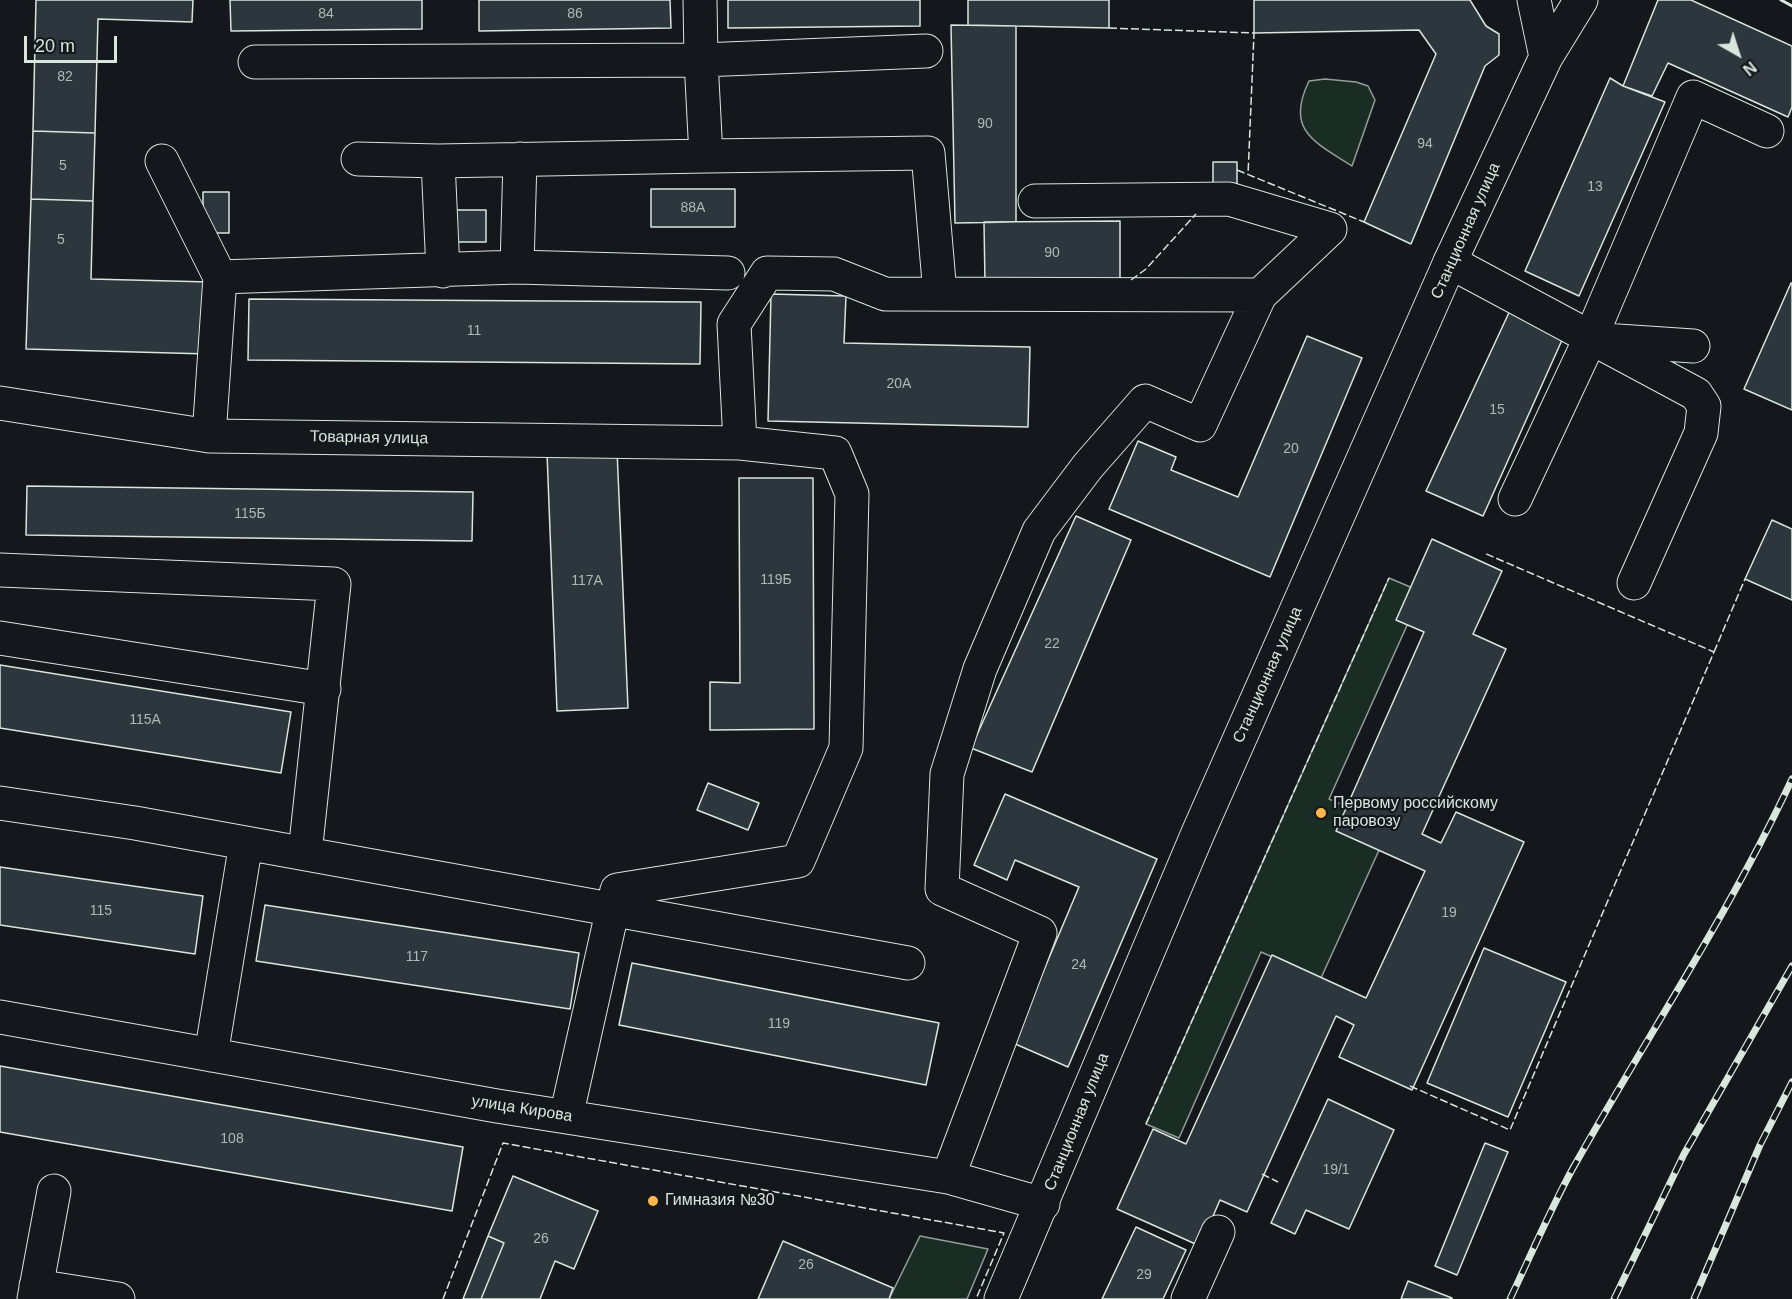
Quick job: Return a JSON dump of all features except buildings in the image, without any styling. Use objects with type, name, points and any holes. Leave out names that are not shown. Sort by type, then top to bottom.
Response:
[{"type":"main road","points":[[700,0],[706,156]]},
{"type":"main road","points":[[1533,0],[1546,57]]},
{"type":"main road","name":"Станционная улица","points":[[1546,57],[1550,0]]},
{"type":"main road","name":"Станционная улица","points":[[1001,1299],[1198,833],[1450,262],[1546,57],[1581,0]]},
{"type":"main road","points":[[255,62],[701,60],[926,51]]},
{"type":"main road","points":[[1515,499],[1590,339],[1693,97],[1767,131]]},
{"type":"main road","points":[[358,159],[438,161],[928,153],[940,294]]},
{"type":"main road","points":[[517,267],[520,159]]},
{"type":"main road","points":[[162,161],[220,277],[209,436]]},
{"type":"main road","points":[[438,161],[443,271]]},
{"type":"main road","points":[[948,1177],[1040,933],[942,889],[947,774],[980,669],[1039,531],[1088,466],[1145,401],[1200,425],[1260,295],[1330,229],[1229,199],[1035,201]]},
{"type":"main road","points":[[1450,262],[1696,394],[1704,406],[1701,433],[1634,582]]},
{"type":"main road","points":[[220,277],[517,267],[728,273]]},
{"type":"main road","points":[[740,442],[734,324],[767,273],[834,274],[885,294],[1260,295]]},
{"type":"main road","points":[[1590,339],[1693,346]]},
{"type":"main road","name":"Товарная улица","points":[[0,403],[209,436],[740,442],[835,453],[852,494],[846,748],[798,861],[617,890],[612,909]]},
{"type":"main road","points":[[0,570],[334,584],[305,854]]},
{"type":"main road","points":[[0,638],[324,689]]},
{"type":"main road","points":[[0,803],[246,843],[908,963]]},
{"type":"main road","points":[[211,1055],[246,843]]},
{"type":"main road","points":[[566,1117],[612,909]]},
{"type":"main road","name":"улица Кирова","points":[[0,1017],[566,1117],[948,1177],[1043,1204]]},
{"type":"main road","points":[[54,1191],[35,1292],[118,1299]]},
{"type":"main road","points":[[1188,1299],[1218,1232]]},
{"type":"green space","points":[[1325,79],[1356,82],[1368,86],[1375,100],[1352,166],[1315,141],[1307,133],[1302,123],[1300,112],[1302,98],[1309,81]]},
{"type":"green space","points":[[1389,578],[1422,592],[1329,799],[1390,826],[1321,978],[1261,952],[1179,1138],[1146,1124]]},
{"type":"green space","points":[[920,1236],[988,1249],[967,1299],[889,1299]]},
{"type":"railway","points":[[1510,1299],[1573,1168],[1714,927],[1792,779]]},
{"type":"railway","points":[[1614,1299],[1684,1154],[1792,966]]},
{"type":"railway","points":[[1694,1299],[1760,1145],[1792,1082]]},
{"type":"fence","points":[[1109,28],[1254,33],[1248,175]]},
{"type":"fence","points":[[1237,170],[1364,222]]},
{"type":"fence","points":[[1131,280],[1146,269],[1196,214]]},
{"type":"fence","points":[[1410,1086],[1510,1130],[1714,652],[1484,553]]},
{"type":"fence","points":[[1146,1124],[1389,578]]},
{"type":"fence","points":[[1714,652],[1745,579]]},
{"type":"fence","points":[[443,1299],[503,1143],[1004,1233],[976,1299]]},
{"type":"fence","points":[[1262,1174],[1278,1182]]},
{"type":"wall","points":[[1781,0],[1792,6]]},
{"type":"place","name":"Первому российскому паровозу","points":[[1321,813]]},
{"type":"place","name":"Гимназия №30","points":[[653,1201]]}]
